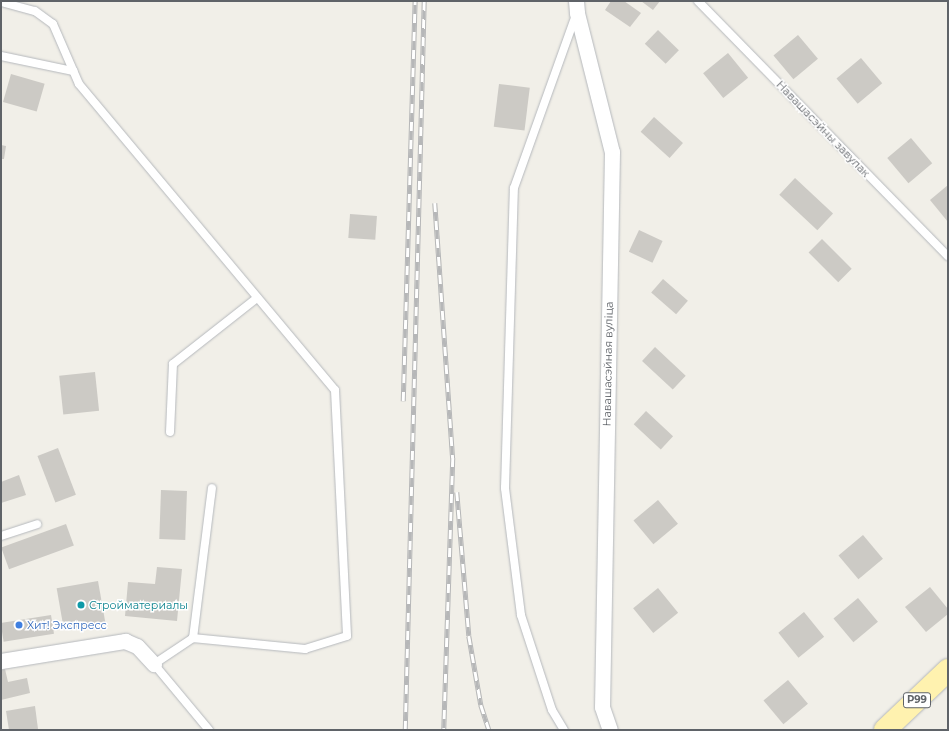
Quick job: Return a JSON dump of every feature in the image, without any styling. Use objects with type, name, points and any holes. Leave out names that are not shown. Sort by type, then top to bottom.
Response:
[{"type":"main road","name":"Р99","points":[[885,730],[948,670]]},
{"type":"street","name":"Навашасэйная вуліца","points":[[576,7],[612,152],[602,707],[610,730]]},
{"type":"street","points":[[1,661],[125,641],[137,646],[154,664]]},
{"type":"lane","name":"Навашасэйны завулак","points":[[698,1],[948,256]]},
{"type":"lane","points":[[1,2],[35,11],[53,24],[79,84],[335,390],[347,636],[305,649],[193,638],[154,664],[209,730]]},
{"type":"lane","points":[[564,730],[552,710],[521,615],[505,488],[514,188],[576,7]]},
{"type":"lane","points":[[1,56],[73,72]]},
{"type":"lane","points":[[170,432],[173,364],[257,298]]},
{"type":"lane","points":[[193,638],[212,488]]},
{"type":"lane","points":[[1,536],[36,524]]},
{"type":"building","points":[[611,1],[624,1],[641,13],[630,27],[605,10]]},
{"type":"building","points":[[641,1],[660,1],[653,10]]},
{"type":"building","points":[[658,30],[679,50],[666,64],[645,44]]},
{"type":"building","points":[[798,35],[818,59],[793,79],[773,56]]},
{"type":"building","points":[[728,53],[748,78],[723,98],[703,73]]},
{"type":"building","points":[[861,58],[882,83],[858,104],[836,79]]},
{"type":"building","points":[[11,74],[45,84],[37,112],[3,102]]},
{"type":"building","points":[[499,84],[530,88],[525,130],[494,127]]},
{"type":"building","points":[[654,117],[683,143],[670,158],[641,132]]},
{"type":"building","points":[[911,138],[932,163],[908,183],[887,158]]},
{"type":"building","points":[[1,145],[6,146],[4,159],[1,159]]},
{"type":"building","points":[[795,178],[833,213],[817,230],[779,195]]},
{"type":"building","points":[[948,185],[948,222],[930,200]]},
{"type":"building","points":[[350,214],[377,216],[375,240],[348,238]]},
{"type":"building","points":[[639,230],[663,241],[652,263],[629,252]]},
{"type":"building","points":[[822,239],[852,269],[838,282],[809,252]]},
{"type":"building","points":[[663,279],[688,301],[676,314],[651,293]]},
{"type":"building","points":[[655,347],[686,376],[673,390],[642,361]]},
{"type":"building","points":[[95,372],[99,411],[63,415],[59,376]]},
{"type":"building","points":[[646,411],[673,436],[661,449],[634,424]]},
{"type":"building","points":[[58,448],[76,495],[55,503],[37,456]]},
{"type":"building","points":[[19,475],[26,495],[1,503],[1,482]]},
{"type":"building","points":[[161,490],[187,491],[185,540],[159,539]]},
{"type":"building","points":[[658,500],[678,524],[653,544],[633,521]]},
{"type":"building","points":[[66,524],[74,546],[9,569],[1,548]]},
{"type":"building","points":[[863,535],[883,559],[858,579],[838,556]]},
{"type":"building","points":[[157,567],[182,569],[177,621],[125,616],[128,582],[155,584]]},
{"type":"building","name":"Стройматериалы","points":[[98,581],[105,622],[64,630],[57,588]]},
{"type":"building","points":[[930,587],[948,609],[948,614],[926,632],[905,607]]},
{"type":"building","points":[[658,588],[678,613],[653,633],[633,608]]},
{"type":"building","points":[[858,598],[878,622],[853,642],[833,619]]},
{"type":"building","points":[[804,612],[824,637],[798,658],[778,633]]},
{"type":"building","points":[[51,615],[54,634],[4,642],[1,623]]},
{"type":"building","points":[[5,669],[8,682],[27,678],[30,693],[1,700],[1,670]]},
{"type":"building","points":[[788,680],[808,704],[783,724],[763,701]]},
{"type":"building","points":[[35,706],[38,729],[9,730],[6,711]]},
{"type":"railway","points":[[403,401],[415,1]]},
{"type":"railway","points":[[405,730],[424,1]]},
{"type":"railway","points":[[435,203],[453,458],[444,730]]},
{"type":"railway","points":[[457,492],[469,636],[481,705],[489,730]]},
{"type":"place","name":"Стройматериалы","points":[[81,605]]},
{"type":"place","name":"Хит! Экспресс","points":[[19,625]]}]
